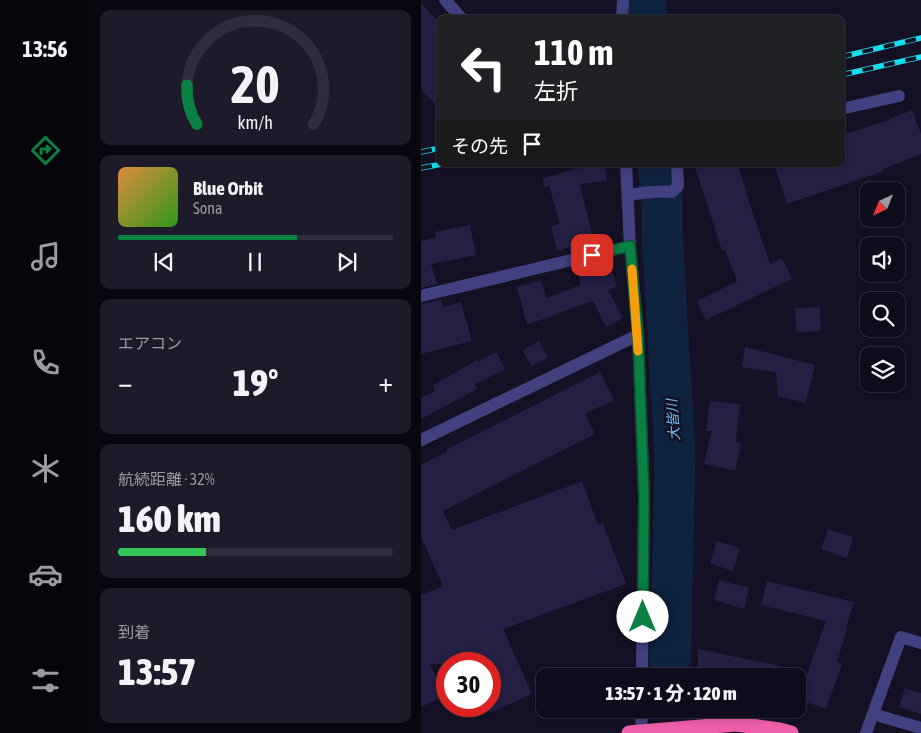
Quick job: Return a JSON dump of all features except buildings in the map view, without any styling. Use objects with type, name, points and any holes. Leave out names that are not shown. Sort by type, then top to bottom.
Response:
[{"type":"highway","points":[[637,732],[736,724],[791,733]]},
{"type":"street","points":[[445,0],[458,15]]},
{"type":"street","points":[[622,15],[623,0]]},
{"type":"street","points":[[845,108],[899,96]]},
{"type":"street","points":[[626,167],[630,246],[638,335],[644,497],[643,668]]},
{"type":"street","points":[[628,195],[642,192],[672,192],[678,186],[677,167]]},
{"type":"street","points":[[421,296],[630,246]]},
{"type":"street","points":[[421,440],[638,335]]},
{"type":"street","points":[[867,733],[901,637],[921,643]]},
{"type":"street","points":[[873,714],[921,728]]},
{"type":"street","points":[[637,732],[640,718]]},
{"type":"waterway","name":"大皆川","points":[[645,0],[647,15]]},
{"type":"waterway","name":"大皆川","points":[[658,167],[662,200],[662,234],[675,453],[670,668]]},
{"type":"railway","points":[[845,56],[921,38]]},
{"type":"railway","points":[[845,74],[921,57]]},
{"type":"railway","points":[[421,152],[436,149]]},
{"type":"railway","points":[[421,168],[436,165]]},
{"type":"slow traffic","points":[[632,269],[638,351]]},
{"type":"route","points":[[592,255],[630,246],[638,335],[644,497],[643,617]]}]
